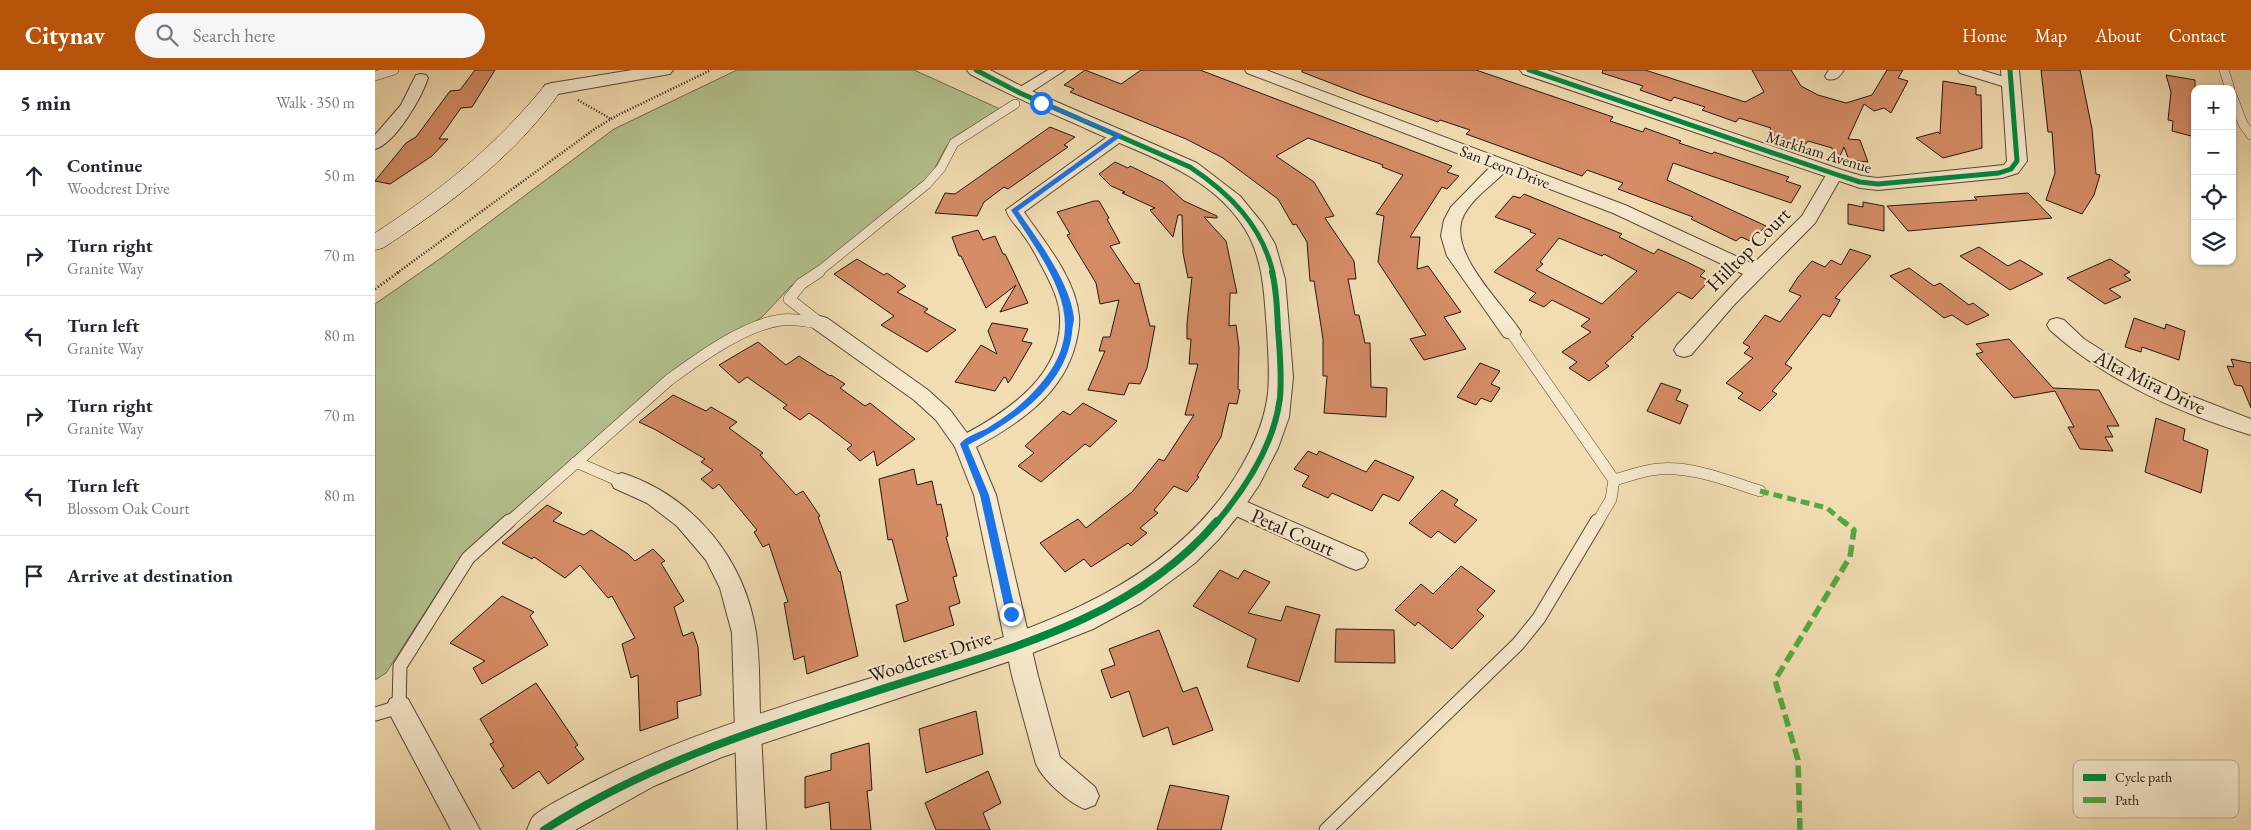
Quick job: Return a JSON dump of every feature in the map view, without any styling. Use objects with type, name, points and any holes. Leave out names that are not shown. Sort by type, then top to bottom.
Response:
[{"type":"main road","points":[[375,243],[423,212],[479,168],[505,146],[533,115],[562,92]]},
{"type":"street","points":[[563,70],[562,92],[664,70]]},
{"type":"street","name":"Woodcrest Drive","points":[[544,830],[595,799],[628,782],[703,749],[1018,645],[1103,610],[1137,589],[1191,547],[1231,504],[1251,476],[1276,415],[1281,385],[1281,358],[1274,277],[1267,251],[1247,215],[1231,197],[1190,167],[1120,135],[1017,99],[976,70]]},
{"type":"street","points":[[1017,99],[1058,70]]},
{"type":"street","name":"San Leon Drive","points":[[1252,70],[1501,166],[1619,209],[1755,272]]},
{"type":"street","name":"Markham Avenue","points":[[1529,70],[1835,174],[1860,182],[1884,184],[2007,171],[2015,167],[2017,161],[2011,77]]},
{"type":"street","points":[[1965,70],[2011,77]]},
{"type":"street","points":[[375,144],[411,105],[416,96],[421,78]]},
{"type":"street","points":[[964,444],[990,430],[1015,413],[1040,392],[1053,375],[1066,348],[1070,318],[1061,288],[1047,259],[1015,210],[1120,135]]},
{"type":"street","points":[[1501,166],[1464,203],[1454,216],[1450,229],[1451,243],[1456,256],[1511,332]]},
{"type":"street","name":"Hilltop Court","points":[[1684,350],[1755,272],[1796,234],[1809,219],[1835,174]]},
{"type":"street","points":[[820,323],[921,395],[943,415],[964,444],[985,495],[1018,645],[1049,764],[1085,796]]},
{"type":"street","name":"Alta Mira Drive","points":[[2057,325],[2090,354],[2115,369],[2157,389],[2251,427]]},
{"type":"street","points":[[622,482],[655,497],[685,520],[714,553],[732,588],[744,634],[752,830]]},
{"type":"street","name":"Petal Court","points":[[1231,504],[1356,560]]},
{"type":"street","points":[[387,710],[466,830]]},
{"type":"lane","points":[[375,76],[394,70]]},
{"type":"lane","points":[[2224,70],[2229,85]]},
{"type":"lane","points":[[820,323],[789,299],[793,290],[831,264],[932,180],[941,168],[950,148],[960,138],[1017,99]]},
{"type":"lane","points":[[2236,106],[2243,124],[2251,135]]},
{"type":"lane","points":[[387,710],[400,666],[468,558],[669,380],[703,358],[762,325],[783,320],[820,323]]},
{"type":"lane","points":[[1326,830],[1518,644],[1539,618],[1611,499],[1614,480],[1511,332]]},
{"type":"lane","points":[[576,462],[622,482]]},
{"type":"lane","points":[[1614,480],[1641,472],[1681,469],[1760,491]]},
{"type":"path","points":[[375,289],[446,239],[576,141],[611,119],[711,70]]},
{"type":"path","points":[[562,92],[611,119]]},
{"type":"green space","points":[[737,70],[914,70],[1000,109],[953,138],[931,175],[832,257],[791,286],[762,317],[736,334],[686,361],[670,373],[461,556],[386,673],[375,680],[375,304],[444,256],[614,129]]},
{"type":"building","points":[[475,70],[495,70],[472,107],[461,108],[439,139],[448,139],[432,156],[390,184],[375,181],[406,143],[416,137],[450,91],[460,90]]},
{"type":"building","points":[[1085,70],[1121,84],[1141,70],[1200,70],[1452,166],[1447,172],[1459,176],[1447,189],[1442,187],[1410,237],[1420,237],[1417,269],[1428,266],[1461,312],[1444,317],[1466,349],[1424,360],[1410,339],[1426,335],[1378,262],[1384,216],[1376,214],[1403,175],[1382,167],[1383,165],[1308,138],[1276,156],[1314,182],[1334,216],[1325,218],[1354,261],[1356,279],[1348,279],[1355,315],[1359,315],[1365,343],[1370,343],[1371,387],[1387,388],[1386,417],[1324,413],[1327,376],[1323,376],[1323,339],[1314,281],[1310,281],[1307,242],[1296,224],[1293,225],[1278,199],[1223,158],[1186,139],[1070,92],[1074,89],[1064,85]]},
{"type":"building","points":[[1302,70],[1476,70],[1613,117],[1610,121],[1643,132],[1645,128],[1681,141],[1679,143],[1712,154],[1714,152],[1789,177],[1786,181],[1801,186],[1791,203],[1673,163],[1667,180],[1766,226],[1750,241],[1741,237],[1736,241],[1691,219],[1693,217],[1618,189],[1623,183],[1587,170],[1582,176],[1466,134],[1470,130],[1440,120],[1438,122],[1359,94],[1302,72]]},
{"type":"building","points":[[1603,70],[1645,70],[1745,102],[1764,92],[1752,70],[1791,70],[1801,86],[1818,95],[1846,103],[1872,95],[1887,70],[1903,70],[1898,78],[1908,81],[1891,113],[1884,108],[1874,111],[1864,104],[1848,139],[1860,140],[1868,162],[1849,160],[1844,147],[1837,163],[1832,148],[1808,141],[1805,145],[1767,133],[1771,128],[1739,118],[1736,122],[1702,110],[1705,107],[1674,97],[1671,101],[1640,90],[1643,86],[1602,73]]},
{"type":"building","points":[[2041,70],[2080,70],[2092,129],[2096,174],[2100,175],[2094,195],[2082,214],[2046,200],[2055,173],[2052,132],[2048,132]]},
{"type":"building","points":[[2166,75],[2195,80],[2195,85],[2191,85],[2191,136],[2172,131],[2173,121],[2168,120],[2171,92]]},
{"type":"building","points":[[1943,81],[1976,87],[1976,95],[1981,95],[1982,148],[1943,158],[1916,138],[1938,132],[1940,134]]},
{"type":"building","points":[[1050,127],[1075,137],[1064,145],[1068,147],[1008,189],[1004,187],[984,202],[977,216],[935,213],[945,193],[955,194]]},
{"type":"building","points":[[1115,162],[1128,168],[1130,166],[1163,182],[1184,201],[1217,216],[1217,218],[1204,217],[1226,241],[1237,293],[1230,293],[1229,326],[1236,325],[1239,347],[1238,389],[1240,390],[1237,404],[1229,403],[1221,437],[1197,476],[1199,477],[1187,492],[1174,486],[1154,510],[1158,513],[1140,528],[1147,533],[1131,546],[1128,543],[1091,567],[1084,559],[1065,572],[1040,543],[1078,519],[1086,528],[1132,492],[1159,459],[1164,461],[1194,415],[1185,415],[1198,364],[1189,364],[1191,339],[1187,339],[1187,323],[1192,277],[1188,278],[1183,253],[1182,215],[1178,215],[1173,237],[1150,210],[1155,208],[1122,193],[1125,192],[1111,186],[1099,174]]},
{"type":"building","points":[[2028,193],[2052,218],[1908,231],[1887,206],[1977,200],[1974,197]]},
{"type":"building","points":[[1524,194],[1622,234],[1619,237],[1654,254],[1658,249],[1705,271],[1700,276],[1709,281],[1692,299],[1678,292],[1631,336],[1634,337],[1605,363],[1609,366],[1589,381],[1569,368],[1577,362],[1562,352],[1591,332],[1581,326],[1590,319],[1552,300],[1544,307],[1529,300],[1536,293],[1494,272],[1536,234],[1530,232],[1531,230],[1495,217],[1513,196],[1520,198]],"holes":[[[1559,238],[1602,256],[1604,254],[1637,271],[1602,304],[1536,270],[1543,264],[1540,262]]]},
{"type":"building","points":[[1099,201],[1109,218],[1107,219],[1120,243],[1110,246],[1135,284],[1139,283],[1150,326],[1155,326],[1147,368],[1140,384],[1129,383],[1124,395],[1088,390],[1105,351],[1099,351],[1103,337],[1110,337],[1119,300],[1100,304],[1096,283],[1067,235],[1070,234],[1057,212]]},
{"type":"building","points":[[1863,202],[1884,206],[1884,231],[1848,224],[1848,204],[1863,207]]},
{"type":"building","points":[[978,230],[983,240],[995,236],[1028,303],[1000,312],[1016,285],[986,308],[961,256],[959,256],[952,237]]},
{"type":"building","points":[[1979,247],[2008,266],[2020,260],[2043,274],[2010,290],[1960,256]]},
{"type":"building","points":[[1850,249],[1871,256],[1835,298],[1840,300],[1830,317],[1823,314],[1785,364],[1792,368],[1772,391],[1777,394],[1760,411],[1738,398],[1743,393],[1726,383],[1753,358],[1744,353],[1750,347],[1743,343],[1765,315],[1780,322],[1801,296],[1789,291],[1812,261],[1825,267],[1831,260],[1841,265]]},
{"type":"building","points":[[857,259],[884,275],[887,273],[906,286],[897,292],[928,309],[924,312],[956,330],[927,352],[881,325],[894,316],[834,274]]},
{"type":"building","points":[[2110,259],[2130,272],[2124,275],[2131,280],[2109,289],[2121,297],[2105,304],[2067,278]]},
{"type":"building","points":[[1909,268],[1934,286],[1940,283],[1969,305],[1973,303],[1989,315],[1967,325],[1952,315],[1944,318],[1890,276]]},
{"type":"building","points":[[2134,318],[2165,329],[2166,324],[2185,331],[2179,360],[2142,347],[2141,352],[2125,347]]},
{"type":"building","points":[[992,323],[1028,329],[1022,341],[1032,343],[1011,379],[1008,383],[1004,377],[995,391],[955,382],[981,345],[997,354],[988,331]]},
{"type":"building","points":[[2009,339],[2053,388],[2099,390],[2119,426],[2107,426],[2113,437],[2105,437],[2113,451],[2080,449],[2068,427],[2074,427],[2055,391],[2014,398],[1976,354],[1983,352],[1976,344]]},
{"type":"building","points":[[758,342],[786,365],[799,356],[831,375],[845,384],[840,388],[865,406],[870,403],[915,439],[877,466],[874,451],[860,461],[847,449],[852,445],[818,419],[809,413],[800,420],[783,408],[787,405],[747,377],[739,383],[719,365]]},
{"type":"building","points":[[2231,359],[2251,363],[2251,408],[2242,386],[2235,385],[2227,366],[2234,367]]},
{"type":"building","points":[[1480,363],[1500,371],[1491,384],[1500,388],[1491,402],[1481,398],[1476,405],[1457,397]]},
{"type":"building","points":[[1661,383],[1681,390],[1676,400],[1688,405],[1680,424],[1647,411]]},
{"type":"building","points":[[673,395],[706,411],[711,407],[737,422],[729,428],[763,453],[760,455],[796,495],[803,491],[820,516],[818,517],[840,571],[858,656],[807,674],[804,656],[794,660],[784,603],[788,602],[769,544],[763,547],[754,532],[757,530],[719,484],[713,489],[701,479],[713,470],[701,462],[705,459],[639,422]]},
{"type":"building","points":[[1083,403],[1117,421],[1090,447],[1085,444],[1041,482],[1018,466],[1034,453],[1025,446],[1063,411],[1070,415]]},
{"type":"building","points":[[2156,418],[2185,429],[2183,440],[2208,450],[2201,493],[2145,472]]},
{"type":"building","points":[[1308,451],[1317,455],[1319,451],[1366,472],[1375,460],[1414,477],[1399,501],[1383,494],[1372,511],[1332,493],[1328,498],[1302,486],[1309,476],[1294,469]]},
{"type":"building","points":[[914,469],[917,485],[932,481],[937,505],[941,504],[948,536],[946,537],[957,576],[953,577],[960,603],[949,607],[954,625],[904,642],[896,605],[908,601],[892,539],[888,540],[879,479]]},
{"type":"building","points":[[1442,490],[1458,500],[1454,505],[1477,520],[1455,543],[1438,531],[1431,538],[1409,523]]},
{"type":"building","points":[[547,505],[562,513],[553,521],[584,535],[591,530],[628,554],[635,561],[653,549],[665,561],[661,563],[684,601],[674,607],[683,636],[693,632],[698,647],[701,695],[677,702],[678,718],[640,731],[638,675],[631,678],[622,644],[635,638],[612,596],[608,598],[580,565],[565,578],[534,557],[532,559],[502,543]]},
{"type":"building","points":[[1461,566],[1495,591],[1477,610],[1484,616],[1452,649],[1418,622],[1415,626],[1395,610],[1421,584],[1433,594]]},
{"type":"building","points":[[1220,570],[1238,579],[1244,570],[1270,582],[1248,613],[1281,621],[1286,606],[1320,615],[1299,682],[1247,667],[1256,639],[1193,606]]},
{"type":"building","points":[[502,596],[534,612],[530,616],[548,645],[482,684],[473,668],[485,661],[450,643]]},
{"type":"building","points":[[1336,629],[1394,630],[1395,663],[1335,662]]},
{"type":"building","points":[[1159,630],[1183,692],[1197,687],[1213,730],[1173,745],[1168,727],[1143,737],[1129,691],[1111,698],[1101,670],[1115,665],[1109,649]]},
{"type":"building","points":[[536,683],[578,745],[575,747],[584,759],[548,784],[539,771],[513,789],[500,769],[504,766],[490,744],[494,742],[480,719]]},
{"type":"building","points":[[976,711],[983,754],[926,773],[919,729]]},
{"type":"building","points":[[869,743],[872,790],[867,791],[871,830],[831,830],[829,802],[805,808],[805,777],[831,770],[831,754]]},
{"type":"building","points":[[988,771],[1001,803],[983,813],[990,830],[936,830],[925,803]]},
{"type":"building","points":[[1170,785],[1229,796],[1221,830],[1157,830]]},
{"type":"marked path","points":[[1760,491],[1827,508],[1854,530],[1850,557],[1775,680],[1798,760],[1800,830]]},
{"type":"cycle path","points":[[544,830],[617,787],[694,753],[747,733],[1022,643],[1083,620],[1131,594],[1185,554],[1209,531],[1250,478],[1265,448],[1276,417],[1281,377],[1274,279],[1264,244],[1255,228],[1233,201],[1219,188],[1190,167],[1020,93],[976,70]]},
{"type":"cycle path","points":[[1529,70],[1835,174],[1860,182],[1878,184],[1999,173],[2013,167],[2017,161],[2010,70]]},
{"type":"route","points":[[1011,614],[985,495],[964,444],[990,430],[1015,413],[1040,392],[1053,375],[1066,348],[1070,318],[1061,288],[1047,259],[1024,222],[1016,215],[1015,210],[1120,135],[1041,103]]}]
